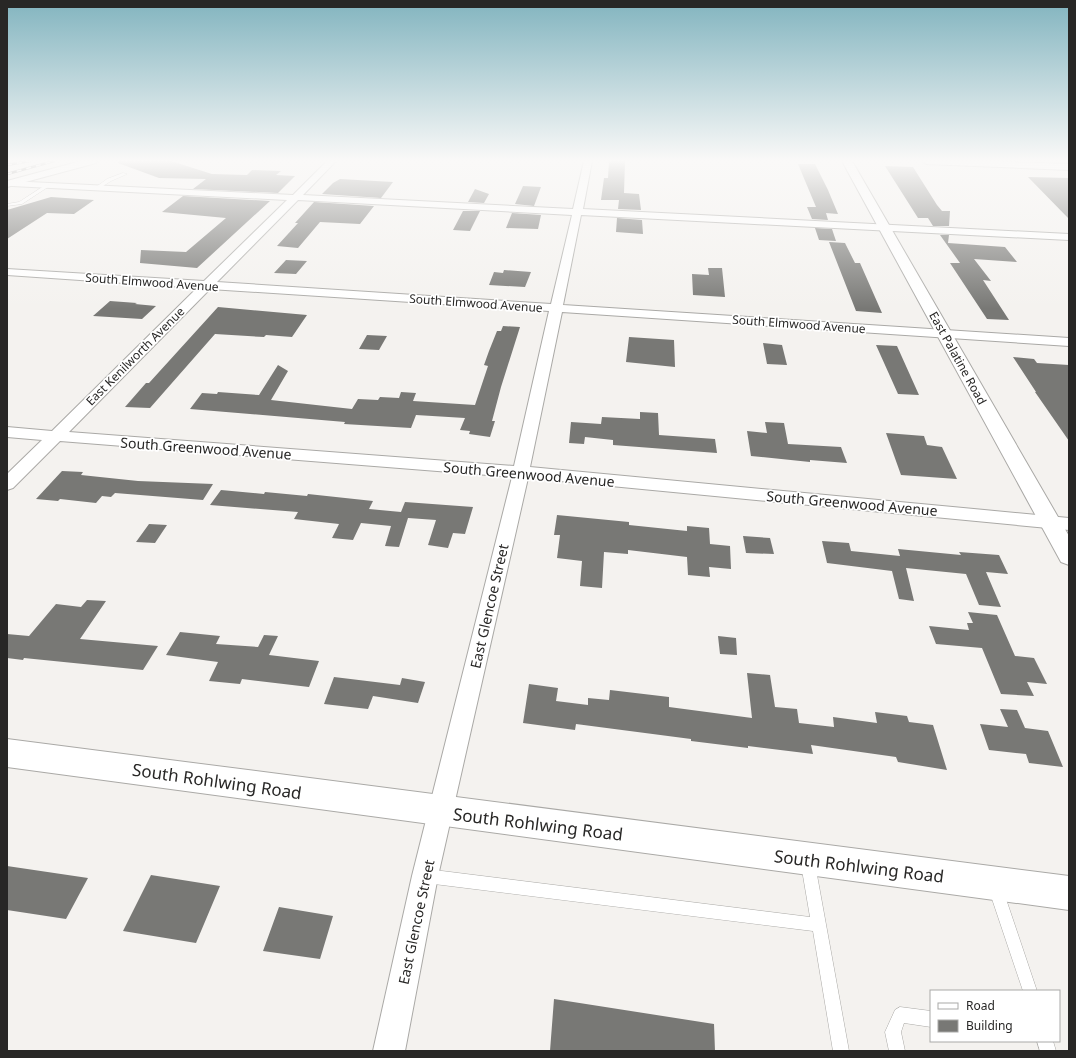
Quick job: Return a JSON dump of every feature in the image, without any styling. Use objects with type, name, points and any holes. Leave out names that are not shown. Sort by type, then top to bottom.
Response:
[{"type":"main road","name":"East Palatine Road","points":[[875,210],[1069,556]]},
{"type":"main road","name":"South Rohlwing Road","points":[[7,753],[1069,893]]},
{"type":"street","name":"East Kenilworth Avenue","points":[[7,484],[281,210]]},
{"type":"street","points":[[564,210],[1069,236]]},
{"type":"street","name":"East Glencoe Street","points":[[389,1051],[425,876],[521,472],[577,211]]},
{"type":"street","name":"South Elmwood Avenue","points":[[7,272],[1069,342]]},
{"type":"street","name":"South Greenwood Avenue","points":[[7,432],[521,472],[1069,524]]},
{"type":"lane","points":[[807,859],[841,1051]]},
{"type":"lane","points":[[425,876],[819,925]]},
{"type":"lane","points":[[994,883],[1030,990]]},
{"type":"lane","points":[[896,1051],[893,1032],[900,1015],[930,1019]]},
{"type":"building","points":[[7,210],[79,210],[74,214],[47,213],[7,239]]},
{"type":"building","points":[[164,210],[260,210],[197,268],[140,263],[141,250],[186,252],[226,218],[162,212]]},
{"type":"building","points":[[306,210],[371,210],[360,224],[320,222],[298,248],[277,246],[298,223],[295,223]]},
{"type":"building","points":[[808,210],[836,210],[838,214],[826,213],[828,220],[812,219]]},
{"type":"building","points":[[913,210],[950,211],[949,226],[933,226],[928,218],[918,218]]},
{"type":"building","points":[[1061,210],[1069,210],[1069,219]]},
{"type":"building","points":[[463,211],[480,211],[470,231],[453,230]]},
{"type":"building","points":[[512,213],[541,215],[538,229],[506,228]]},
{"type":"building","points":[[617,218],[642,220],[643,234],[616,232]]},
{"type":"building","points":[[815,228],[832,229],[836,241],[819,240]]},
{"type":"building","points":[[940,235],[949,235],[948,243],[1005,247],[1017,262],[974,259],[991,281],[983,280],[1009,320],[987,319],[950,263],[960,263]]},
{"type":"building","points":[[829,242],[845,243],[855,263],[860,263],[882,313],[856,311]]},
{"type":"building","points":[[286,260],[307,261],[296,274],[274,273]]},
{"type":"building","points":[[708,268],[722,268],[725,297],[693,295],[692,274],[709,275]]},
{"type":"building","points":[[504,270],[531,272],[525,287],[489,285],[494,272],[503,273]]},
{"type":"building","points":[[110,301],[156,306],[142,319],[93,316]]},
{"type":"building","points":[[218,307],[307,315],[292,337],[215,334],[150,408],[125,407],[146,383],[149,383]]},
{"type":"building","points":[[503,326],[520,327],[501,387],[492,421],[495,421],[490,437],[469,434],[470,431],[460,430],[465,418],[416,415],[411,428],[344,424],[345,422],[190,409],[202,393],[217,394],[218,392],[259,395],[278,365],[288,371],[271,400],[352,409],[358,399],[378,400],[380,397],[399,398],[401,392],[416,393],[413,401],[475,405],[488,366],[484,365],[497,331],[501,331]]},
{"type":"building","points":[[367,335],[387,336],[379,350],[359,349]]},
{"type":"building","points":[[629,337],[674,340],[675,367],[626,362]]},
{"type":"building","points":[[763,343],[782,345],[787,365],[767,364]]},
{"type":"building","points":[[876,345],[897,346],[919,395],[898,394]]},
{"type":"building","points":[[1013,357],[1034,359],[1037,363],[1069,365],[1069,441],[1035,392]]},
{"type":"building","points":[[640,412],[658,413],[659,435],[715,439],[717,453],[613,445],[613,440],[585,437],[584,444],[569,443],[571,422],[601,424],[602,417],[640,419]]},
{"type":"building","points":[[765,422],[784,423],[788,444],[841,447],[847,463],[810,460],[810,462],[751,456],[747,431],[767,433]]},
{"type":"building","points":[[886,433],[924,436],[927,445],[942,447],[957,479],[901,475]]},
{"type":"building","points":[[62,471],[83,472],[81,475],[138,481],[213,484],[203,500],[115,493],[111,497],[102,496],[96,503],[60,499],[58,501],[36,499]]},
{"type":"building","points":[[221,490],[307,496],[308,494],[373,501],[369,509],[401,512],[405,502],[473,507],[465,534],[453,533],[448,548],[428,545],[436,520],[408,518],[399,547],[385,546],[391,526],[361,523],[353,540],[332,538],[339,524],[294,519],[298,512],[210,505]]},
{"type":"building","points":[[557,515],[629,522],[629,525],[687,531],[687,526],[709,528],[710,544],[730,546],[731,569],[709,567],[710,577],[688,575],[687,557],[628,550],[628,554],[604,552],[602,588],[580,586],[582,561],[557,558],[560,535],[554,535]]},
{"type":"building","points":[[149,524],[167,525],[155,543],[136,542]]},
{"type":"building","points":[[743,536],[770,538],[774,554],[746,553]]},
{"type":"building","points":[[822,541],[849,543],[851,551],[900,556],[898,549],[961,555],[959,552],[999,555],[1008,574],[986,572],[1001,607],[979,605],[966,574],[906,568],[914,601],[899,599],[892,571],[827,563]]},
{"type":"building","points":[[87,600],[106,601],[80,639],[158,646],[143,670],[24,658],[23,660],[7,658],[7,634],[29,636],[56,604],[81,607]]},
{"type":"building","points":[[968,612],[997,615],[1015,656],[1034,658],[1047,684],[1027,682],[1034,696],[1001,694],[982,648],[936,644],[929,626],[969,630],[967,623],[973,623]]},
{"type":"building","points":[[180,632],[220,636],[216,644],[258,647],[264,635],[278,636],[269,655],[319,661],[309,687],[242,679],[240,684],[209,681],[218,662],[166,655]]},
{"type":"building","points":[[718,636],[736,638],[737,655],[720,654]]},
{"type":"building","points":[[747,673],[770,675],[775,707],[797,709],[799,723],[834,727],[833,717],[877,723],[875,712],[907,716],[909,722],[933,725],[947,770],[898,762],[896,757],[811,745],[813,754],[691,741],[691,739],[576,724],[575,730],[523,723],[529,684],[558,688],[556,701],[588,705],[588,698],[609,700],[610,690],[669,697],[669,707],[752,718]]},
{"type":"building","points":[[334,677],[400,685],[402,678],[425,682],[418,703],[373,696],[368,709],[324,704]]},
{"type":"building","points":[[1000,709],[1017,710],[1025,728],[1048,731],[1063,767],[1029,763],[1026,754],[989,750],[980,724],[1008,727]]},
{"type":"building","points":[[7,866],[88,878],[66,919],[7,910]]},
{"type":"building","points":[[151,875],[220,886],[196,943],[123,931]]},
{"type":"building","points":[[279,907],[333,916],[320,959],[263,951]]},
{"type":"building","points":[[554,999],[714,1024],[715,1051],[550,1051]]}]
